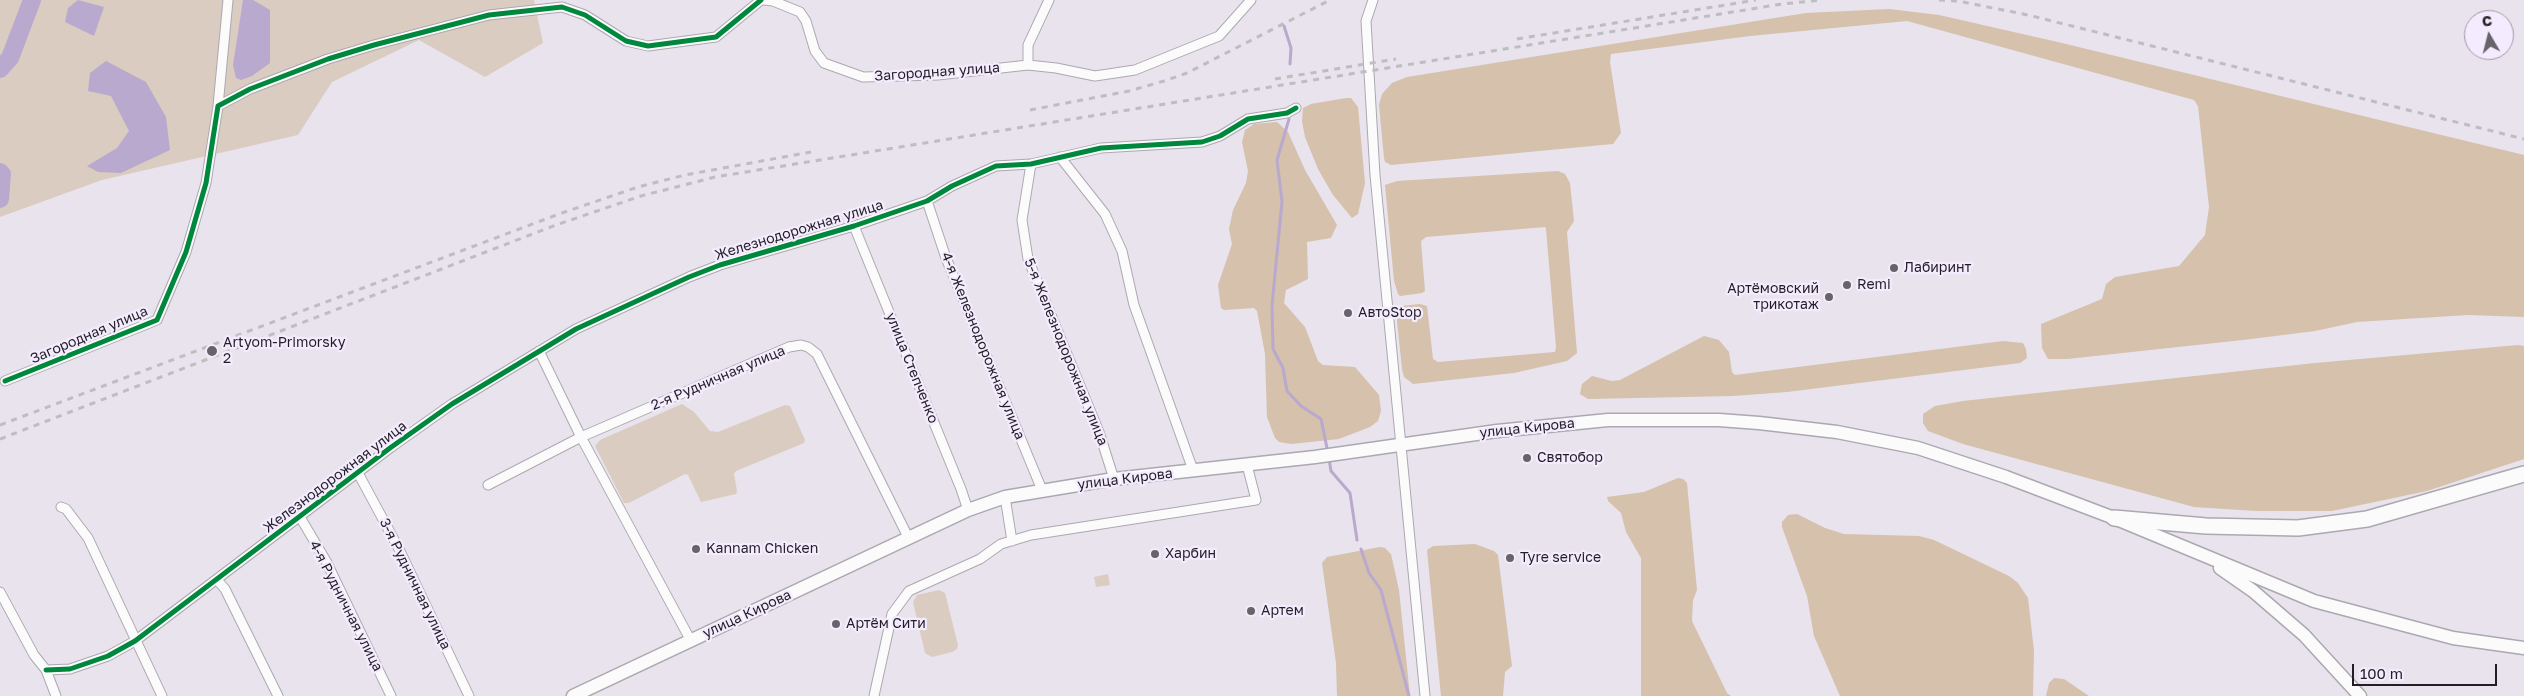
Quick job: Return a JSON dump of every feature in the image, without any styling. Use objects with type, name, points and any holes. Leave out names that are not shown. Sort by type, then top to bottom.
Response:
[{"type":"highway","points":[[2114,518],[2206,526],[2298,528],[2367,519],[2524,474]]},
{"type":"main road","name":"улица Кирова","points":[[573,696],[968,510],[1005,497],[1114,479],[1315,457],[1497,431],[1608,420],[1719,420],[1837,432],[1918,448],[2006,477],[2186,548]]},
{"type":"main road","points":[[2186,548],[2314,601],[2453,638],[2524,648]]},
{"type":"main road","points":[[2186,548],[2232,575],[2276,610],[2304,635],[2360,696]]},
{"type":"street","points":[[218,106],[228,0]]},
{"type":"street","name":"Загородная улица","points":[[5,381],[156,320],[186,252],[206,183],[218,106],[250,89],[328,59],[489,15],[562,7],[584,15],[626,41],[648,46],[716,37],[762,0],[773,1],[800,12],[806,21],[815,51],[824,63],[863,76],[938,74],[1028,65],[1056,68],[1095,76],[1135,70],[1219,36],[1251,0]]},
{"type":"street","points":[[1028,65],[1028,45],[1049,0]]},
{"type":"street","points":[[1373,0],[1366,21],[1375,175],[1425,696]]},
{"type":"street","name":"Железнодорожная улица","points":[[46,670],[70,669],[108,656],[135,641],[218,581],[300,517],[452,404],[576,329],[720,264],[854,226],[927,200],[952,186],[996,166],[1031,164],[1101,148],[1202,142],[1220,136],[1248,119],[1287,113],[1296,108]]},
{"type":"street","points":[[1060,157],[1104,214],[1122,251],[1134,306],[1193,470]]},
{"type":"street","name":"5-я Железнодорожная улица","points":[[1031,164],[1022,220],[1028,259],[1099,432],[1114,479]]},
{"type":"street","name":"4-я Железнодорожная улица","points":[[927,200],[946,258],[1042,490]]},
{"type":"street","name":"улица Степченко","points":[[854,226],[968,510]]},
{"type":"street","name":"2-я Рудничная улица","points":[[488,485],[581,437],[789,347],[802,345],[808,346],[817,354],[909,539]]},
{"type":"street","points":[[540,351],[581,437],[691,641]]},
{"type":"street","points":[[874,696],[892,614],[899,602],[910,591],[980,558],[1001,544],[1012,541],[1040,534],[1256,500],[1247,465]]},
{"type":"street","name":"3-я Рудничная улица","points":[[358,474],[395,540],[469,696]]},
{"type":"street","points":[[1005,497],[1012,541]]},
{"type":"street","points":[[61,507],[66,509],[88,538],[162,696]]},
{"type":"street","name":"4-я Рудничная улица","points":[[300,517],[326,561],[392,696]]},
{"type":"street","points":[[218,581],[225,589],[278,696]]},
{"type":"street","points":[[0,592],[34,655],[46,670],[56,696]]},
{"type":"shaded area","points":[[0,0],[534,0],[543,43],[485,77],[419,40],[332,82],[298,135],[102,180],[0,217]]},
{"type":"shaded area","points":[[78,0],[104,7],[94,36],[65,22],[68,8]]},
{"type":"shaded area","points":[[243,0],[253,0],[270,10],[270,63],[252,76],[241,80],[236,78],[233,65]]},
{"type":"shaded area","points":[[1889,9],[1939,15],[2062,43],[2524,155],[2524,317],[2468,315],[2357,322],[2315,331],[2243,340],[2067,359],[2048,359],[2042,348],[2041,324],[2102,299],[2106,284],[2115,277],[2179,266],[2205,235],[2209,207],[2198,106],[2194,100],[1907,21],[1750,36],[1611,54],[1610,62],[1621,133],[1613,144],[1391,165],[1385,162],[1379,105],[1382,94],[1392,83],[1407,77],[1806,13]]},
{"type":"shaded area","points":[[106,61],[146,82],[166,117],[170,150],[121,173],[98,172],[87,166],[117,148],[129,131],[111,96],[88,91],[90,73]]},
{"type":"shaded area","points":[[1351,98],[1358,107],[1365,183],[1358,214],[1352,218],[1333,195],[1318,169],[1305,137],[1302,121],[1303,108],[1311,104]]},
{"type":"shaded area","points":[[1277,122],[1288,132],[1305,170],[1337,225],[1331,238],[1307,242],[1308,279],[1286,290],[1284,303],[1305,327],[1318,361],[1323,365],[1355,367],[1379,395],[1381,411],[1378,421],[1370,427],[1339,439],[1291,444],[1279,442],[1275,438],[1267,417],[1265,354],[1257,311],[1254,308],[1224,310],[1221,308],[1218,285],[1232,244],[1229,229],[1233,210],[1246,183],[1248,171],[1242,142],[1245,130],[1254,124]]},
{"type":"shaded area","points":[[1558,171],[1565,174],[1570,183],[1574,221],[1567,232],[1577,353],[1567,361],[1514,373],[1413,384],[1404,377],[1402,369],[1396,311],[1397,307],[1401,306],[1420,304],[1427,306],[1433,359],[1438,362],[1555,352],[1546,229],[1545,227],[1426,237],[1421,241],[1425,291],[1400,296],[1394,281],[1385,185],[1397,181]]},
{"type":"shaded area","points":[[1704,336],[1719,340],[1729,352],[1732,372],[1735,375],[2003,341],[2023,343],[2027,358],[2020,363],[1787,392],[1733,396],[1588,399],[1580,394],[1582,384],[1592,376],[1612,381],[1620,380]]},
{"type":"shaded area","points":[[2524,346],[2524,459],[2427,491],[2332,511],[2256,511],[2194,507],[1963,444],[1928,431],[1923,423],[1923,414],[1935,406],[1963,401],[2315,363]]},
{"type":"shaded area","points":[[682,404],[694,412],[710,431],[718,432],[785,405],[790,406],[805,440],[804,443],[736,471],[734,474],[736,494],[701,502],[688,475],[685,474],[629,503],[624,503],[595,446],[600,440]]},
{"type":"shaded area","points":[[1678,478],[1683,479],[1687,483],[1697,590],[1693,600],[1692,621],[1727,693],[1731,696],[1641,696],[1641,558],[1626,532],[1621,513],[1608,501],[1607,497],[1644,492]]},
{"type":"shaded area","points":[[1797,514],[1825,528],[1844,534],[1919,536],[1934,540],[2009,576],[2018,583],[2028,598],[2034,651],[2033,696],[1840,696],[1814,636],[1807,596],[1782,527],[1782,522],[1788,515]]},
{"type":"shaded area","points":[[1475,544],[1494,551],[1498,555],[1512,666],[1505,672],[1503,696],[1441,696],[1427,550],[1433,546]]},
{"type":"shaded area","points":[[1380,547],[1385,548],[1391,554],[1399,590],[1410,696],[1337,696],[1336,663],[1322,563],[1327,557]]},
{"type":"shaded area","points":[[1108,574],[1110,585],[1096,587],[1094,577]]},
{"type":"shaded area","points":[[939,590],[945,593],[958,645],[957,649],[952,652],[932,657],[925,653],[913,602],[917,595]]},
{"type":"shaded area","points":[[2054,678],[2064,679],[2089,696],[2046,696],[2049,683]]},
{"type":"waterway","points":[[0,69],[10,58],[32,0]]},
{"type":"waterway","points":[[1284,26],[1291,48],[1290,64]]},
{"type":"waterway","points":[[1289,119],[1277,160],[1282,202],[1272,305],[1273,349],[1283,368],[1287,391],[1301,406],[1321,419],[1328,453]]},
{"type":"waterway","points":[[0,172],[2,174],[0,199]]},
{"type":"waterway","points":[[1329,459],[1331,471],[1350,493],[1357,540]]},
{"type":"waterway","points":[[1361,549],[1369,573],[1381,590],[1409,696]]},
{"type":"railway","points":[[1030,110],[1129,91],[1187,73],[1330,0]]},
{"type":"railway","points":[[1517,39],[1756,0]]},
{"type":"railway","points":[[0,439],[556,225],[641,196],[715,177],[1782,4],[1822,0]]},
{"type":"railway","points":[[1939,0],[1958,1],[2028,15],[2524,139]]},
{"type":"railway","points":[[1275,79],[1396,59]]},
{"type":"railway","points":[[0,425],[559,214],[638,187],[685,175],[811,152]]},
{"type":"cycle path","points":[[5,381],[157,320],[186,252],[206,183],[218,106],[250,89],[328,59],[489,15],[562,7],[585,15],[626,41],[648,46],[716,37],[761,0]]},
{"type":"cycle path","points":[[46,670],[70,669],[108,656],[135,641],[390,448],[452,404],[576,329],[689,277],[720,265],[854,226],[927,201],[952,186],[996,166],[1031,164],[1101,148],[1202,142],[1220,136],[1248,119],[1287,113],[1296,108]]},
{"type":"place","name":"Лабиринт","points":[[1894,268]]},
{"type":"place","name":"Remi","points":[[1847,285]]},
{"type":"place","name":"Артёмовский трикотаж","points":[[1829,297]]},
{"type":"place","name":"АвтоStop","points":[[1348,313]]},
{"type":"place","name":"Artyom-Primorsky 2","points":[[212,351]]},
{"type":"place","name":"Святобор","points":[[1527,458]]},
{"type":"place","name":"Kannam Chicken","points":[[696,549]]},
{"type":"place","name":"Харбин","points":[[1155,554]]},
{"type":"place","name":"Tyre service","points":[[1510,558]]},
{"type":"place","name":"Артем","points":[[1251,611]]},
{"type":"place","name":"Артём Сити","points":[[836,624]]}]
